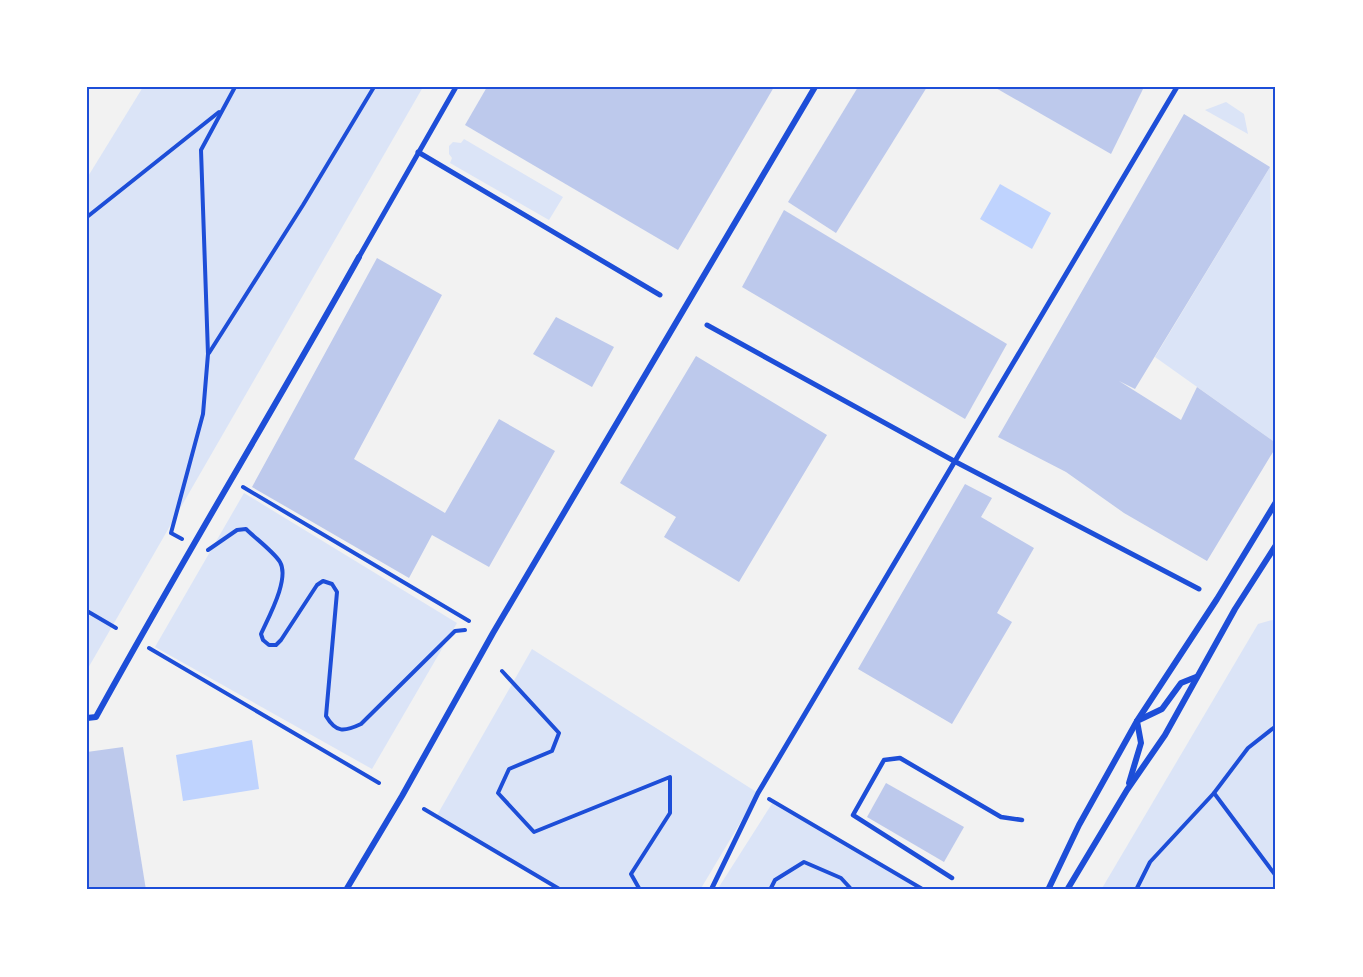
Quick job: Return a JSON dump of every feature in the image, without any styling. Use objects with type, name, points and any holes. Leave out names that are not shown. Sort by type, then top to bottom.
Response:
[{"type":"street","points":[[87,718],[96,717],[192,545],[275,406],[456,87]]},
{"type":"street","points":[[346,890],[402,796],[493,633],[815,87]]},
{"type":"street","points":[[711,890],[758,793],[1177,87]]},
{"type":"street","points":[[418,152],[660,295]]},
{"type":"street","points":[[707,325],[954,461],[1199,589]]},
{"type":"street","points":[[1048,890],[1079,825],[1137,721],[1217,599],[1276,502]]},
{"type":"street","points":[[1067,890],[1126,790],[1165,735],[1234,609],[1276,545]]},
{"type":"street","points":[[1137,721],[1162,709],[1182,683],[1197,677]]},
{"type":"street","points":[[1126,790],[1141,743],[1137,721]]},
{"type":"lane","points":[[952,878],[853,815],[884,760],[900,758],[1001,817],[1022,820]]},
{"type":"path","points":[[171,533],[203,414],[208,354],[201,150],[235,87]]},
{"type":"path","points":[[208,354],[303,205],[374,87]]},
{"type":"path","points":[[87,217],[222,109]]},
{"type":"path","points":[[242,487],[469,621]]},
{"type":"path","points":[[205,553],[237,530],[246,529],[280,562],[284,573],[281,585],[261,634],[263,640],[269,645],[276,645],[281,640],[317,585],[323,581],[332,584],[337,592],[326,716],[331,725],[338,729],[348,730],[361,724],[455,631],[465,630]]},
{"type":"path","points":[[87,611],[116,628]]},
{"type":"path","points":[[148,647],[379,783]]},
{"type":"path","points":[[502,671],[558,733],[552,751],[509,768],[498,793],[534,832],[670,777],[670,813],[631,874],[640,890]]},
{"type":"path","points":[[1136,890],[1150,862],[1214,793],[1248,748],[1276,726]]},
{"type":"path","points":[[758,793],[924,890]]},
{"type":"path","points":[[1214,793],[1275,874]]},
{"type":"path","points":[[424,810],[561,890]]},
{"type":"path","points":[[770,890],[775,880],[804,862],[841,878],[852,890]]},
{"type":"shaded area","points":[[143,87],[423,87],[87,670],[87,178]]},
{"type":"shaded area","points":[[1226,102],[1244,114],[1248,134],[1205,110]]},
{"type":"shaded area","points":[[464,139],[563,197],[549,220],[450,163],[452,158],[449,154],[449,146],[453,142],[461,143]]},
{"type":"shaded area","points":[[1270,167],[1276,443],[1155,357]]},
{"type":"shaded area","points":[[244,493],[457,623],[372,769],[155,647]]},
{"type":"shaded area","points":[[1276,619],[1276,890],[1101,890],[1258,624]]},
{"type":"shaded area","points":[[532,649],[758,793],[700,890],[561,890],[436,817]]},
{"type":"shaded area","points":[[773,802],[924,890],[717,890]]},
{"type":"water","points":[[1000,184],[1051,213],[1032,249],[980,219]]},
{"type":"water","points":[[252,740],[259,789],[183,801],[176,755]]},
{"type":"building","points":[[487,87],[774,87],[678,250],[465,125]]},
{"type":"building","points":[[858,87],[927,87],[836,233],[788,202]]},
{"type":"building","points":[[994,87],[1144,87],[1111,154]]},
{"type":"building","points":[[1184,114],[1270,167],[1135,389],[1119,381],[1181,420],[1197,387],[1276,443],[1276,447],[1207,561],[1124,513],[1066,472],[998,437]]},
{"type":"building","points":[[784,210],[1007,344],[965,419],[742,287]]},
{"type":"building","points":[[377,258],[442,295],[354,459],[445,513],[499,419],[555,451],[489,567],[432,535],[409,578],[252,487]]},
{"type":"building","points":[[556,317],[614,347],[592,387],[533,354]]},
{"type":"building","points":[[696,356],[827,435],[739,582],[664,537],[676,517],[620,483]]},
{"type":"building","points":[[965,484],[992,498],[981,517],[1034,548],[997,613],[1012,622],[952,724],[858,669]]},
{"type":"building","points":[[123,747],[146,890],[87,890],[87,752]]},
{"type":"building","points":[[886,783],[964,827],[944,862],[867,817]]}]
